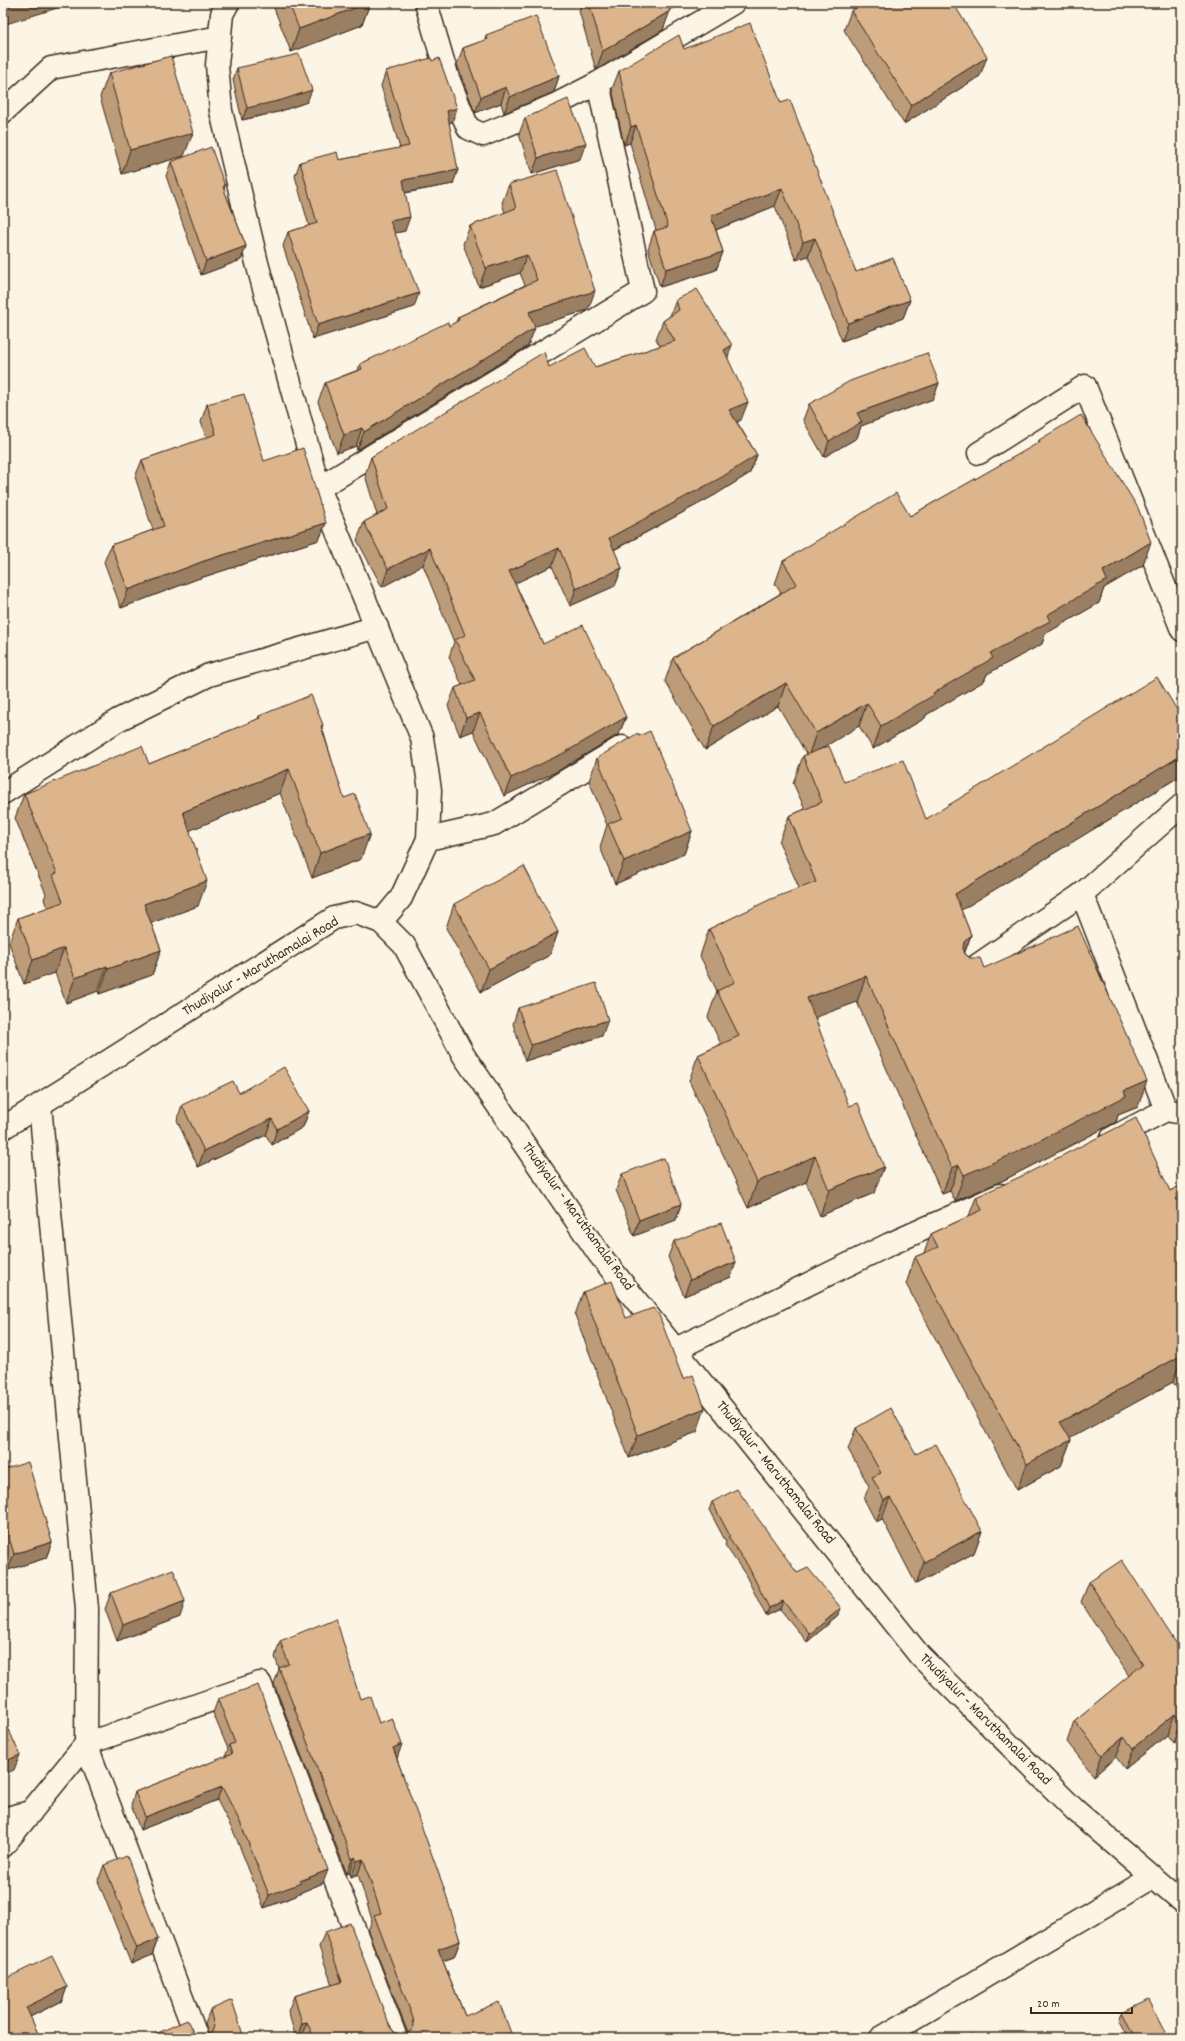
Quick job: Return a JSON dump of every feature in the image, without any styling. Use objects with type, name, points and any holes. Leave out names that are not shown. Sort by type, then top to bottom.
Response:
[{"type":"street","points":[[228,3],[222,14],[217,65],[221,111],[257,263],[319,488],[422,738],[430,790],[428,839],[401,898],[381,922]]},
{"type":"street","points":[[426,3],[448,78],[468,128],[483,135],[555,105],[598,83],[733,3]]},
{"type":"street","points":[[3,112],[50,68],[220,37]]},
{"type":"street","points":[[319,488],[643,291],[598,83]]},
{"type":"street","points":[[979,452],[1085,386],[1182,630]]},
{"type":"street","points":[[3,793],[118,720],[209,675],[377,627]]},
{"type":"street","points":[[428,839],[494,824],[622,746]]},
{"type":"street","points":[[966,973],[1082,894],[1182,805]]},
{"type":"street","points":[[1082,894],[1174,1111],[1091,1149]]},
{"type":"street","name":"Thudiyalur - Maruthamalai Road","points":[[3,1128],[334,918],[356,913],[381,922],[404,945],[464,1056],[599,1254],[920,1656],[1075,1810],[1182,1902]]},
{"type":"street","points":[[40,1105],[87,1609],[86,1744],[196,2038]]},
{"type":"street","points":[[676,1349],[890,1244],[1016,1187]]},
{"type":"street","points":[[3,1846],[86,1744],[260,1683],[396,2038]]},
{"type":"street","points":[[3,1819],[31,1812]]},
{"type":"street","points":[[881,2038],[1153,1877]]},
{"type":"building","points":[[3,3],[11,3],[3,6]]},
{"type":"building","points":[[289,3],[368,3],[299,29]]},
{"type":"building","points":[[589,3],[667,3],[670,11],[603,51]]},
{"type":"building","points":[[863,3],[953,3],[987,57],[911,105],[851,11]]},
{"type":"building","points":[[536,16],[559,76],[510,97],[506,87],[481,97],[463,48],[488,39],[486,35]]},
{"type":"building","points":[[750,23],[781,103],[790,100],[856,272],[893,258],[910,300],[848,323],[815,238],[803,242],[782,188],[711,216],[723,252],[666,269],[654,231],[668,227],[636,125],[631,127],[619,71],[679,35],[684,49]]},
{"type":"building","points":[[299,54],[312,90],[282,100],[247,108],[237,68]]},
{"type":"building","points":[[171,56],[193,133],[130,150],[109,73]]},
{"type":"building","points":[[431,58],[432,61],[439,58],[457,108],[447,111],[458,170],[403,180],[410,217],[390,221],[419,293],[318,325],[288,232],[317,223],[300,162],[337,152],[339,160],[409,146],[386,71]]},
{"type":"building","points":[[568,99],[586,143],[538,158],[525,118]]},
{"type":"building","points":[[211,147],[225,186],[223,187],[246,246],[206,261],[171,162]]},
{"type":"building","points":[[557,170],[595,291],[529,312],[535,328],[364,432],[362,428],[344,435],[325,383],[362,369],[360,364],[448,322],[449,326],[459,320],[458,317],[537,280],[527,255],[486,268],[470,226],[516,208],[509,184]]},
{"type":"building","points":[[697,289],[732,345],[724,350],[748,402],[729,410],[757,455],[722,477],[609,538],[622,568],[576,589],[559,548],[509,571],[543,644],[583,625],[626,717],[564,753],[511,778],[480,713],[466,718],[455,688],[475,680],[455,640],[465,635],[430,548],[388,569],[364,522],[388,509],[371,457],[544,352],[549,367],[585,348],[595,367],[675,341],[663,321],[679,310],[676,300]]},
{"type":"building","points":[[927,353],[939,383],[857,413],[862,422],[829,441],[809,404],[850,381]]},
{"type":"building","points":[[244,394],[264,461],[303,448],[326,523],[204,561],[128,590],[111,545],[164,526],[142,460],[216,434],[207,404]]},
{"type":"building","points":[[1081,415],[1138,508],[1151,542],[1103,571],[1107,580],[1047,615],[1050,621],[990,653],[993,658],[933,693],[934,695],[881,726],[867,703],[816,733],[786,683],[714,726],[673,658],[797,584],[783,561],[896,493],[910,516],[1040,442],[1039,440]]},
{"type":"building","points":[[1157,677],[1182,718],[1182,755],[955,894],[971,935],[964,942],[963,948],[965,954],[970,958],[980,958],[984,968],[1078,926],[1147,1081],[1124,1091],[1126,1096],[1013,1154],[964,1175],[959,1165],[952,1168],[866,976],[807,998],[849,1106],[858,1103],[884,1167],[829,1190],[815,1156],[757,1182],[698,1055],[739,1036],[717,991],[735,982],[709,929],[771,899],[816,882],[789,816],[822,802],[803,756],[829,746],[844,782],[903,760],[926,819]]},
{"type":"building","points":[[311,695],[323,725],[321,726],[344,798],[355,794],[370,834],[320,853],[289,769],[183,812],[207,881],[144,904],[161,950],[108,969],[107,966],[75,978],[64,948],[33,960],[18,918],[63,902],[53,875],[57,873],[24,794],[142,746],[149,764]]},
{"type":"building","points":[[650,731],[692,831],[624,861],[608,824],[622,818],[597,758],[638,733],[639,736]]},
{"type":"building","points":[[524,866],[558,932],[489,969],[454,904]]},
{"type":"building","points":[[596,983],[608,1020],[531,1045],[518,1008]]},
{"type":"building","points":[[284,1067],[309,1111],[277,1129],[272,1119],[204,1151],[182,1105],[233,1081],[239,1093]]},
{"type":"building","points":[[1136,1118],[1170,1191],[1182,1184],[1182,1355],[1060,1422],[1071,1440],[1027,1464],[915,1257],[938,1247],[931,1234],[982,1210],[976,1197],[1024,1175]]},
{"type":"building","points":[[664,1158],[681,1204],[639,1220],[622,1174]]},
{"type":"building","points":[[721,1223],[736,1262],[690,1280],[674,1241]]},
{"type":"building","points":[[612,1281],[626,1318],[653,1308],[659,1315],[683,1379],[693,1375],[705,1408],[638,1435],[583,1292]]},
{"type":"building","points":[[891,1408],[916,1454],[936,1444],[982,1531],[924,1562],[890,1497],[884,1500],[872,1477],[881,1473],[856,1428]]},
{"type":"building","points":[[28,1462],[52,1542],[14,1554],[3,1517],[3,1470]]},
{"type":"building","points":[[737,1489],[797,1573],[808,1568],[841,1608],[810,1634],[783,1601],[769,1608],[748,1566],[728,1537],[730,1536],[712,1502]]},
{"type":"building","points":[[1122,1560],[1182,1652],[1182,1721],[1180,1722],[1175,1714],[1133,1748],[1124,1737],[1102,1755],[1074,1721],[1143,1664],[1089,1582]]},
{"type":"building","points":[[173,1569],[185,1601],[123,1625],[111,1593]]},
{"type":"building","points":[[336,1618],[360,1699],[370,1696],[379,1723],[392,1718],[402,1744],[393,1748],[444,1888],[460,1941],[438,1949],[465,2016],[499,2002],[513,2038],[314,2038],[307,2022],[302,2023],[294,1996],[342,1982],[325,1932],[350,1923],[390,2027],[394,2032],[400,2035],[406,2034],[412,2030],[414,2025],[413,2018],[374,1915],[381,1913],[363,1859],[357,1861],[355,1857],[352,1859],[279,1668],[289,1664],[280,1641]]},
{"type":"building","points":[[258,1685],[328,1870],[300,1881],[301,1883],[269,1895],[240,1822],[222,1787],[145,1817],[135,1792],[232,1754],[229,1745],[235,1743],[218,1699]]},
{"type":"building","points":[[9,1730],[20,1755],[3,1762],[3,1733]]},
{"type":"building","points":[[127,1856],[158,1939],[137,1948],[104,1865]]},
{"type":"building","points":[[52,1956],[67,1987],[26,2007],[40,2038],[8,2038],[3,2026],[3,1980]]},
{"type":"building","points":[[1149,1999],[1166,2033],[1157,2038],[1136,2038],[1123,2012]]},
{"type":"building","points":[[232,2000],[244,2038],[152,2038],[151,2036],[187,2020],[194,2034],[200,2037],[207,2036],[212,2032],[214,2026],[210,2010]]},
{"type":"building","points":[[972,2034],[975,2038],[965,2038]]}]
